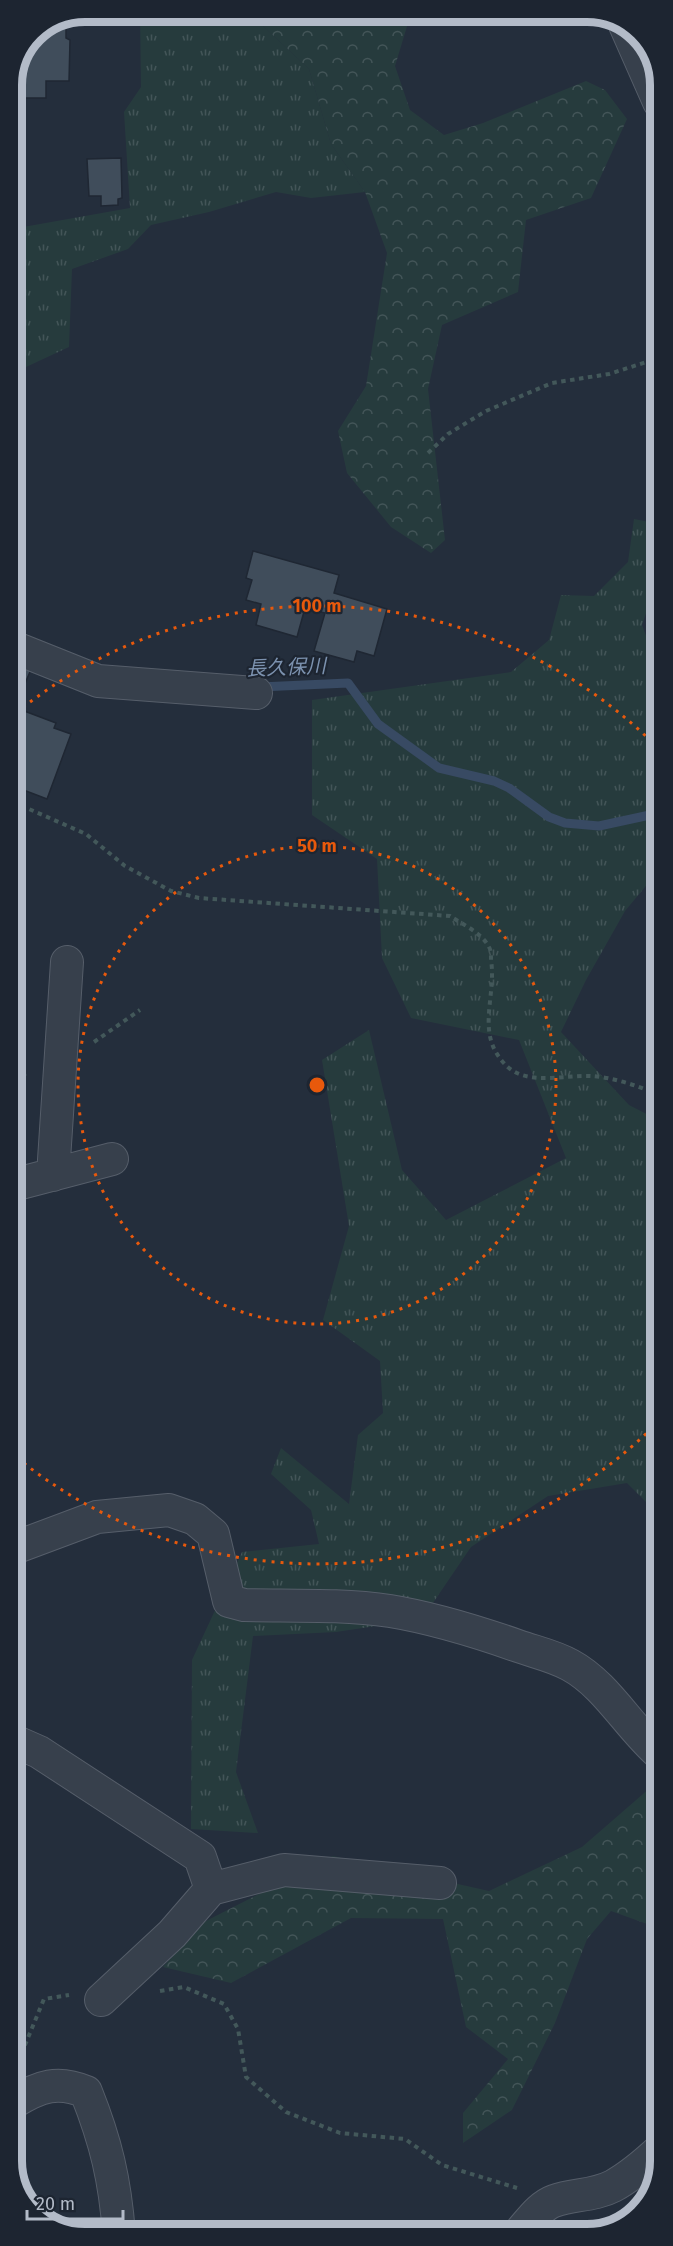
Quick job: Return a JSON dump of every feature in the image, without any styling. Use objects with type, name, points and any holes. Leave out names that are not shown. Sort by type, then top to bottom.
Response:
[{"type":"street","points":[[632,41],[650,82]]},
{"type":"street","points":[[22,651],[98,681],[256,693]]},
{"type":"street","points":[[53,1175],[67,962]]},
{"type":"street","points":[[22,1183],[112,1160]]},
{"type":"street","points":[[22,1545],[97,1517],[169,1510],[195,1519],[213,1534],[229,1601],[244,1605],[338,1606],[391,1612],[496,1638],[543,1654],[570,1665],[594,1683],[650,1745]]},
{"type":"street","points":[[22,1745],[39,1752],[200,1857],[211,1889]]},
{"type":"street","points":[[101,2000],[172,1934],[211,1889],[284,1870],[440,1883]]},
{"type":"street","points":[[22,2097],[48,2086],[68,2084],[86,2092],[102,2131],[116,2186],[118,2223]]},
{"type":"street","points":[[527,2224],[544,2206],[555,2200],[580,2197],[611,2187],[632,2174],[650,2158]]},
{"type":"path","points":[[428,453],[448,435],[486,411],[552,383],[609,374],[650,361]]},
{"type":"path","points":[[22,806],[86,834],[125,866],[171,891],[198,898],[450,916],[475,932],[489,947],[493,971],[487,1029],[496,1051],[510,1069],[533,1077],[591,1076],[614,1080],[650,1093]]},
{"type":"path","points":[[150,1992],[184,1987],[224,2004],[238,2029],[246,2077],[286,2112],[340,2133],[405,2139],[442,2165],[555,2200]]},
{"type":"path","points":[[22,2052],[44,1999],[63,1994],[101,2000]]},
{"type":"green space","points":[[140,22],[259,22],[309,69],[331,144],[365,192],[311,198],[276,192],[209,212],[151,225],[128,249],[72,269],[69,347],[22,370],[22,227],[130,208],[124,112],[141,87]]},
{"type":"green space","points":[[259,22],[408,23],[395,66],[410,110],[444,135],[483,123],[586,81],[605,90],[627,119],[591,198],[526,220],[518,292],[442,325],[428,389],[445,540],[431,553],[391,527],[347,473],[338,431],[366,386],[387,253],[365,192],[331,144],[309,69]]},
{"type":"green space","points":[[634,519],[650,522],[650,601],[642,625],[650,647],[650,881],[625,911],[586,980],[561,1032],[629,1105],[650,1116],[650,1506],[627,1483],[548,1496],[471,1547],[422,1619],[336,1632],[253,1636],[236,1772],[258,1833],[191,1829],[192,1660],[242,1552],[319,1544],[311,1510],[271,1474],[281,1448],[349,1504],[358,1435],[383,1413],[380,1361],[323,1320],[349,1226],[322,1060],[369,1030],[402,1170],[446,1220],[566,1158],[519,1040],[411,1018],[382,958],[377,859],[312,815],[312,700],[511,672],[549,640],[561,595],[594,596],[628,562]]},
{"type":"green space","points":[[650,1788],[650,1925],[611,1911],[587,1939],[555,2023],[512,2110],[463,2143],[463,2113],[508,2059],[466,2027],[443,1919],[351,1918],[231,1983],[163,1967],[204,1922],[333,1856],[489,1891],[582,1847]]},
{"type":"building","points":[[66,26],[66,38],[70,40],[69,81],[46,81],[46,98],[22,98],[27,61],[41,41],[50,33]]},
{"type":"building","points":[[121,158],[122,198],[118,199],[118,205],[101,206],[101,196],[89,196],[87,159]]},
{"type":"building","points":[[253,551],[339,575],[334,593],[387,609],[374,656],[357,651],[354,662],[314,651],[325,613],[305,608],[297,637],[256,625],[261,604],[246,600],[252,580],[246,578]]},
{"type":"building","points":[[22,663],[32,667],[22,691]]},
{"type":"building","points":[[22,710],[56,723],[54,728],[71,734],[47,799],[22,789]]},
{"type":"waterway","name":"長久保川","points":[[260,687],[348,683],[378,724],[439,768],[494,781],[509,788],[549,817],[565,823],[599,826],[650,815]]}]
